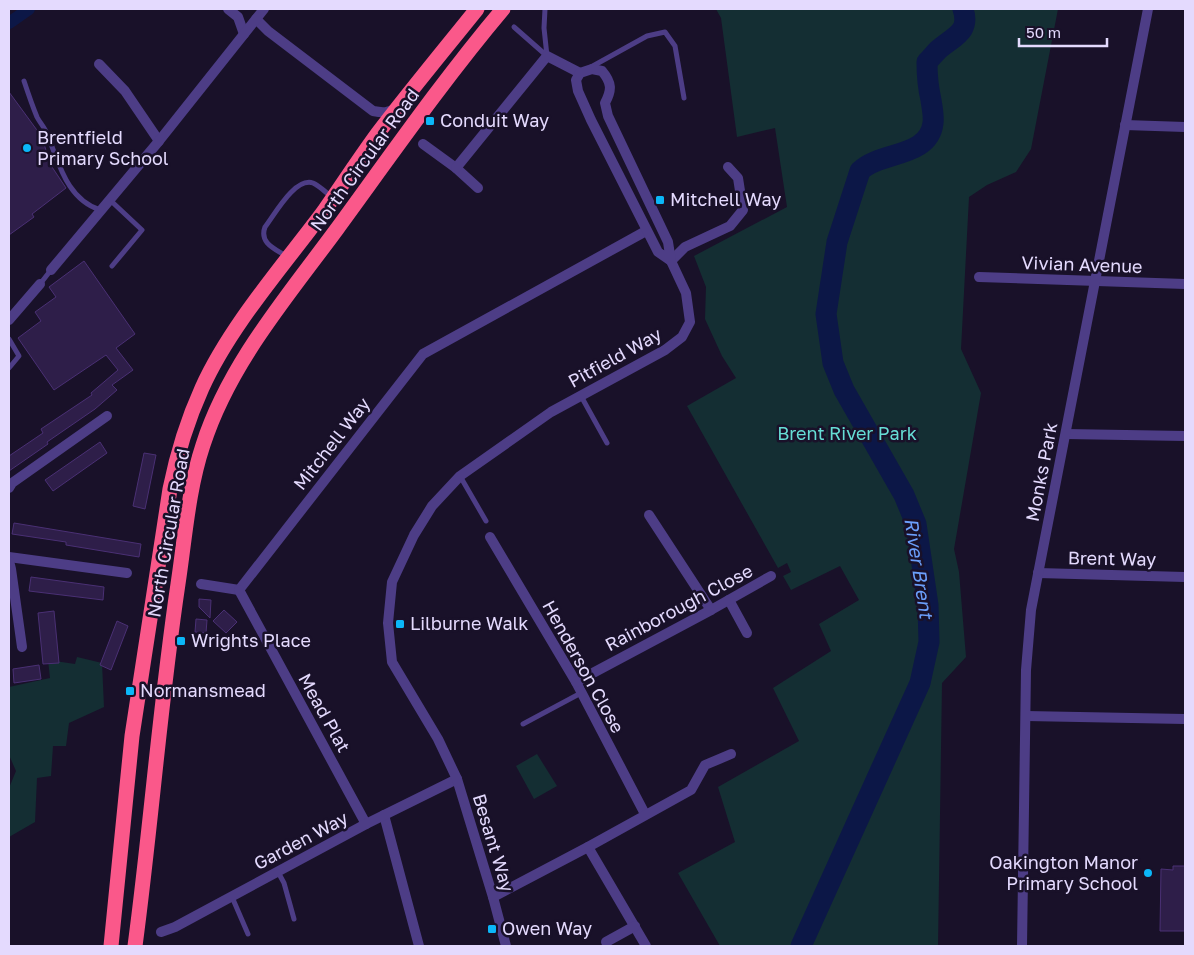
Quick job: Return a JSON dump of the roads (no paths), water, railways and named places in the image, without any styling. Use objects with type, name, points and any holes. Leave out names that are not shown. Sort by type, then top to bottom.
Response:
[{"type":"highway","name":"North Circular Road","points":[[111,946],[132,736],[163,528],[178,453],[190,416],[202,387],[222,350],[399,107],[477,9]]},
{"type":"highway","name":"North Circular Road","points":[[135,946],[167,655],[190,503],[203,446],[216,411],[241,363],[264,328],[408,132],[477,40],[503,9]]},
{"type":"street","points":[[228,9],[238,17],[244,34]]},
{"type":"street","points":[[51,270],[160,140],[264,9]]},
{"type":"street","name":"Monks Park","points":[[1022,946],[1027,641],[1030,610],[1148,9]]},
{"type":"street","points":[[256,19],[268,31],[373,111],[391,112],[399,107]]},
{"type":"street","points":[[456,168],[547,56],[580,73],[592,70],[602,71],[611,85],[610,94],[605,103],[608,116],[668,242],[671,261]]},
{"type":"street","points":[[99,64],[125,91],[160,140]]},
{"type":"street","name":"Pitfield Way","points":[[457,779],[438,739],[392,662],[388,623],[392,582],[414,535],[432,506],[460,476],[551,412],[665,350],[682,337],[690,322],[686,293],[671,261],[658,252],[578,91],[576,80],[580,73]]},
{"type":"street","points":[[1125,125],[1185,127]]},
{"type":"street","points":[[423,144],[456,168],[478,188]]},
{"type":"street","points":[[671,261],[686,247],[730,226],[743,210],[738,178],[728,167]]},
{"type":"street","name":"Mitchell Way","points":[[239,590],[423,354],[646,230]]},
{"type":"street","name":"Vivian Avenue","points":[[979,277],[1185,284]]},
{"type":"street","points":[[9,320],[40,284]]},
{"type":"street","points":[[9,488],[12,483],[107,416]]},
{"type":"street","points":[[1066,434],[1185,436]]},
{"type":"street","points":[[649,515],[711,610]]},
{"type":"street","name":"Henderson Close","points":[[490,537],[576,682],[645,814]]},
{"type":"street","points":[[9,557],[127,573]]},
{"type":"street","points":[[9,561],[22,647]]},
{"type":"street","name":"Brent Way","points":[[1038,573],[1185,577]]},
{"type":"street","name":"Rainborough Close","points":[[576,682],[771,576]]},
{"type":"street","points":[[200,584],[239,590]]},
{"type":"street","name":"Mead Plat","points":[[239,590],[366,824]]},
{"type":"street","points":[[729,600],[747,633]]},
{"type":"street","points":[[1026,716],[1185,719]]},
{"type":"street","points":[[493,897],[691,790],[705,765],[731,754]]},
{"type":"street","name":"Garden Way","points":[[161,932],[175,927],[366,824],[457,779]]},
{"type":"street","name":"Besant Way","points":[[457,779],[506,946]]},
{"type":"street","points":[[384,815],[419,946]]},
{"type":"street","points":[[588,847],[646,946]]},
{"type":"street","points":[[606,942],[635,926]]},
{"type":"lane","points":[[545,9],[544,28],[547,56]]},
{"type":"lane","points":[[514,28],[547,56]]},
{"type":"lane","points":[[580,73],[647,36],[665,32],[675,46],[684,98]]},
{"type":"lane","points":[[24,81],[38,119],[47,134],[64,177],[82,201],[91,208],[100,210]]},
{"type":"lane","points":[[288,258],[268,245],[264,240],[263,233],[265,227],[300,184],[307,182],[314,184],[333,198]]},
{"type":"lane","points":[[110,200],[142,230],[112,266]]},
{"type":"lane","points":[[40,284],[51,270]]},
{"type":"lane","points":[[9,339],[19,356],[9,368]]},
{"type":"lane","points":[[581,396],[607,443]]},
{"type":"lane","points":[[460,476],[486,521]]},
{"type":"lane","points":[[523,724],[581,693]]},
{"type":"lane","points":[[278,871],[284,882],[294,919]]},
{"type":"lane","points":[[231,896],[248,934]]},
{"type":"waterway","points":[[9,23],[29,9]]},
{"type":"waterway","name":"River Brent","points":[[801,946],[920,683],[929,642],[928,605],[916,524],[904,495],[844,390],[833,363],[826,314],[837,242],[860,171],[879,160],[913,148],[923,142],[930,134],[933,117],[927,62],[938,50],[959,34],[964,24],[963,9]]},
{"type":"place","name":"Conduit Way","points":[[430,121]]},
{"type":"place","name":"Brentfield Primary School","points":[[27,148]]},
{"type":"place","name":"Mitchell Way","points":[[660,200]]},
{"type":"place","name":"Lilburne Walk","points":[[400,624]]},
{"type":"place","name":"Wrights Place","points":[[181,641]]},
{"type":"place","name":"Normansmead","points":[[130,691]]},
{"type":"place","name":"Oakington Manor Primary School","points":[[1148,873]]},
{"type":"place","name":"Owen Way","points":[[492,929]]},
{"type":"park label","name":"Brent River Park","points":[[847,434]]}]
